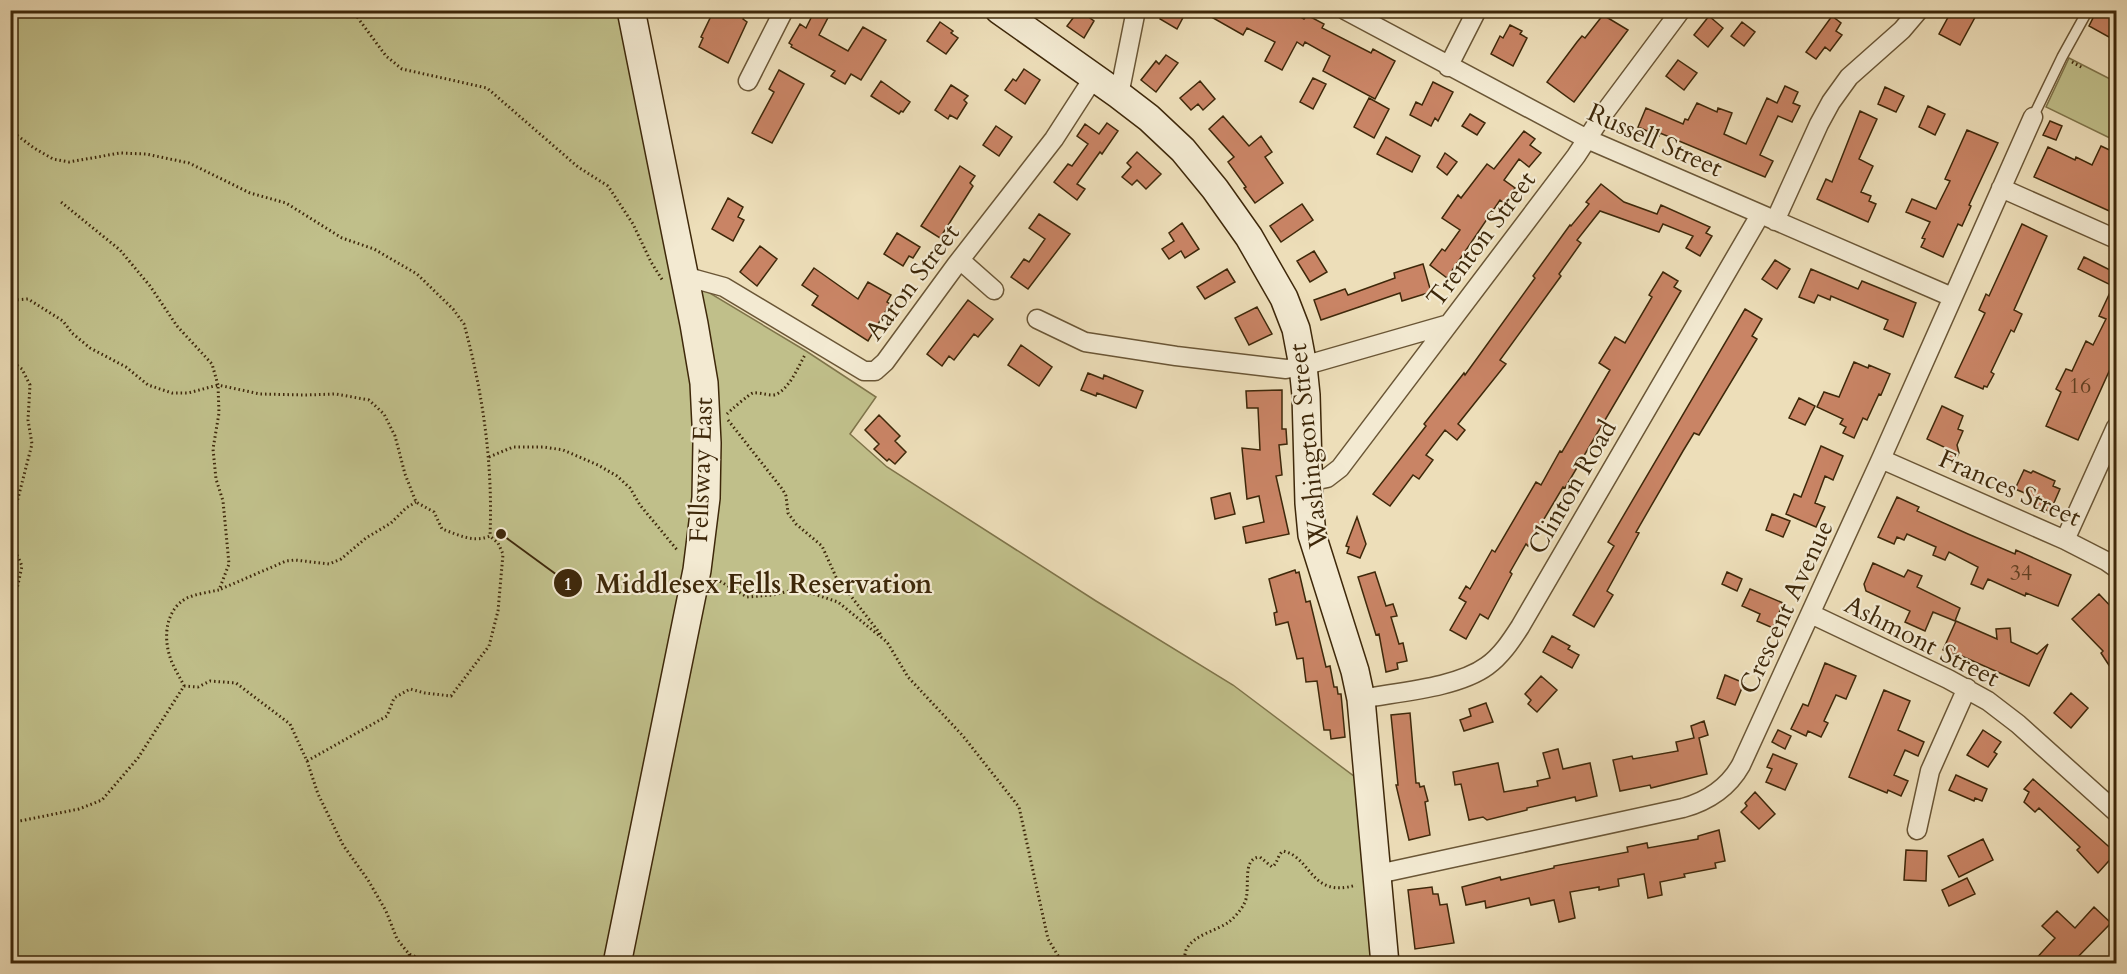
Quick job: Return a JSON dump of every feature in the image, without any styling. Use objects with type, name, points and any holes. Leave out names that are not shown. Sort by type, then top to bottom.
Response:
[{"type":"main road","name":"Fellsway East","points":[[617,963],[697,570],[706,498],[707,443],[704,383],[674,279],[631,10]]},
{"type":"main road","name":"Washington Street","points":[[999,10],[1119,95],[1149,118],[1183,150],[1215,189],[1249,237],[1284,298],[1296,329],[1303,366],[1308,482],[1314,545],[1347,645],[1361,699],[1385,963]]},
{"type":"street","points":[[748,81],[784,10]]},
{"type":"street","points":[[1119,95],[1136,10]]},
{"type":"street","name":"Russell Street","points":[[1345,10],[1448,67],[1587,139],[1952,297]]},
{"type":"street","points":[[1448,67],[1477,10]]},
{"type":"street","name":"Trenton Street","points":[[1308,482],[1327,478],[1340,468],[1681,10]]},
{"type":"street","name":"Clinton Road","points":[[1361,699],[1462,679],[1486,667],[1505,648],[1768,218],[1831,102],[1856,70],[1895,37],[1919,10]]},
{"type":"street","name":"Aaron Street","points":[[674,279],[720,285],[864,371],[875,371],[885,362],[960,260],[1054,139],[1094,76]]},
{"type":"street","name":"Crescent Avenue","points":[[1378,874],[1683,808],[1709,798],[1724,787],[1741,765],[1811,614],[2033,117]]},
{"type":"street","points":[[2001,188],[2116,239]]},
{"type":"street","points":[[960,260],[994,290]]},
{"type":"street","points":[[1037,319],[1085,342],[1286,369],[1449,324]]},
{"type":"street","points":[[2065,540],[2116,427]]},
{"type":"street","name":"Frances Street","points":[[1881,459],[2065,540],[2116,568]]},
{"type":"street","name":"Ashmont Street","points":[[1811,614],[1967,688],[1988,701],[2018,724],[2116,812]]},
{"type":"street","points":[[1917,830],[1930,771],[1967,688]]},
{"type":"lane","points":[[2033,117],[2088,10]]},
{"type":"path","points":[[352,10],[386,56],[402,69],[487,88],[578,167],[608,186],[633,224],[651,262],[674,279]]},
{"type":"path","points":[[10,130],[53,159],[69,162],[120,153],[146,154],[189,163],[250,193],[286,202],[342,238],[374,249],[417,274],[453,309],[464,324],[487,434],[490,536],[498,543],[503,554],[498,611],[489,646],[451,696],[410,689],[394,698],[387,716],[307,761]]},
{"type":"path","points":[[61,202],[120,250],[150,286],[177,326],[212,364],[218,385],[219,413],[213,449],[216,479],[223,501],[229,564],[219,590]]},
{"type":"path","points":[[10,304],[14,300],[28,299],[63,321],[72,333],[90,348],[126,367],[148,385],[172,393],[188,393],[218,385],[260,394],[306,396],[336,394],[369,400],[384,414],[395,436],[405,474],[416,502],[434,512],[442,529],[480,540],[490,536]]},
{"type":"path","points":[[813,341],[795,375],[779,393],[748,395],[741,404],[729,411],[726,418],[783,490],[788,513],[795,524],[822,546],[836,577],[887,642],[908,677],[963,736],[1019,807],[1048,939],[1063,963]]},
{"type":"path","points":[[10,360],[22,369],[30,385],[28,420],[32,444],[15,510],[11,541],[22,566],[17,589],[10,596]]},
{"type":"path","points":[[489,457],[513,447],[544,447],[563,450],[598,465],[617,476],[630,488],[640,505],[682,558],[697,570],[747,597],[773,595],[792,590],[838,602],[887,642]]},
{"type":"path","points":[[184,686],[170,657],[167,643],[170,616],[176,606],[188,598],[219,590],[286,561],[329,564],[341,559],[416,502]]},
{"type":"path","points":[[184,686],[198,687],[210,681],[236,683],[290,724],[307,761],[318,794],[343,845],[368,880],[386,911],[397,939],[409,954],[411,963]]},
{"type":"path","points":[[10,823],[79,809],[102,800],[138,758],[184,686]]},
{"type":"path","points":[[1183,963],[1187,948],[1197,939],[1229,922],[1245,904],[1249,886],[1248,868],[1251,860],[1256,857],[1260,857],[1272,867],[1276,864],[1280,854],[1283,851],[1287,852],[1300,862],[1318,882],[1336,888],[1354,886],[1378,874]]},
{"type":"path","points":[[409,954],[433,963]]},
{"type":"shaded area","points":[[10,11],[622,11],[673,271],[806,351],[876,397],[850,434],[887,467],[1096,601],[1233,685],[1355,777],[1372,963],[11,963]]},
{"type":"shaded area","points":[[2069,58],[2116,82],[2116,141],[2046,107]]},
{"type":"building","points":[[714,10],[747,10],[743,19],[747,22],[728,63],[699,47],[703,38],[701,37]]},
{"type":"building","points":[[815,10],[832,10],[819,35],[848,51],[863,27],[886,40],[861,80],[851,74],[845,84],[831,76],[835,71],[791,47],[789,43],[800,24],[806,28]]},
{"type":"building","points":[[1079,10],[1094,21],[1084,38],[1067,26]]},
{"type":"building","points":[[1164,10],[1187,10],[1177,29],[1160,19]]},
{"type":"building","points":[[1199,10],[1288,10],[1304,19],[1307,15],[1324,24],[1322,28],[1371,53],[1373,49],[1395,61],[1375,99],[1323,71],[1330,56],[1305,42],[1303,46],[1297,42],[1282,70],[1265,61],[1275,42],[1247,28],[1243,35]]},
{"type":"building","points":[[1952,10],[1979,10],[1960,45],[1939,34]]},
{"type":"building","points":[[2097,10],[2116,10],[2116,41],[2089,26]]},
{"type":"building","points":[[1603,15],[1628,30],[1574,102],[1547,82],[1582,36],[1585,38]]},
{"type":"building","points":[[1709,16],[1723,28],[1708,47],[1694,35]]},
{"type":"building","points":[[1832,16],[1841,23],[1836,31],[1842,35],[1830,51],[1825,47],[1816,59],[1806,52]]},
{"type":"building","points":[[940,22],[953,31],[951,33],[958,38],[946,54],[927,41]]},
{"type":"building","points":[[1742,22],[1755,32],[1744,46],[1731,36]]},
{"type":"building","points":[[1510,25],[1522,31],[1520,34],[1527,38],[1513,66],[1491,54],[1500,36],[1503,38]]},
{"type":"building","points":[[1166,55],[1178,63],[1156,92],[1141,80],[1156,61],[1159,64]]},
{"type":"building","points":[[1678,60],[1697,73],[1684,90],[1666,76]]},
{"type":"building","points":[[1024,69],[1040,80],[1025,104],[1005,90],[1013,79],[1016,81]]},
{"type":"building","points":[[779,70],[804,84],[772,143],[752,133],[774,92],[769,89]]},
{"type":"building","points":[[1313,78],[1326,84],[1313,109],[1300,102]]},
{"type":"building","points":[[881,81],[910,102],[903,112],[899,114],[871,96]]},
{"type":"building","points":[[1200,81],[1215,99],[1203,110],[1198,104],[1191,110],[1180,98]]},
{"type":"building","points":[[1433,82],[1453,92],[1438,121],[1435,118],[1431,126],[1410,115],[1416,102],[1422,105]]},
{"type":"building","points":[[951,85],[968,96],[964,100],[967,103],[957,119],[950,115],[948,119],[935,110]]},
{"type":"building","points":[[1785,86],[1798,92],[1793,103],[1800,106],[1792,122],[1778,116],[1760,155],[1773,161],[1765,177],[1660,133],[1659,136],[1638,127],[1646,108],[1683,124],[1685,119],[1688,120],[1697,103],[1717,112],[1718,108],[1732,113],[1724,134],[1746,144],[1767,98],[1777,103]]},
{"type":"building","points":[[1885,87],[1904,96],[1896,112],[1878,104]]},
{"type":"building","points":[[1369,98],[1389,109],[1374,138],[1354,127]]},
{"type":"building","points":[[1928,106],[1945,114],[1935,135],[1919,127]]},
{"type":"building","points":[[1860,111],[1877,119],[1859,159],[1873,166],[1861,192],[1871,196],[1869,201],[1876,204],[1868,222],[1817,199],[1826,179],[1832,182]]},
{"type":"building","points":[[1470,114],[1485,123],[1477,135],[1462,126]]},
{"type":"building","points":[[1223,116],[1249,146],[1261,136],[1272,152],[1265,157],[1283,183],[1255,203],[1228,162],[1234,157],[1209,129]]},
{"type":"building","points":[[2050,121],[2062,126],[2056,140],[2043,135]]},
{"type":"building","points":[[1107,123],[1118,131],[1077,184],[1085,189],[1077,200],[1054,182],[1068,164],[1072,166],[1088,144],[1077,136],[1085,124],[1099,134]]},
{"type":"building","points":[[996,126],[1012,137],[999,156],[983,145]]},
{"type":"building","points":[[1967,130],[1998,143],[1969,205],[1971,206],[1962,226],[1958,224],[1943,257],[1921,247],[1925,239],[1922,238],[1930,222],[1906,212],[1912,199],[1936,209],[1950,181],[1945,179]]},
{"type":"building","points":[[1524,131],[1535,139],[1530,145],[1541,153],[1529,167],[1519,159],[1504,180],[1515,188],[1504,203],[1500,200],[1447,278],[1430,265],[1442,249],[1445,251],[1460,230],[1442,218],[1458,195],[1461,198],[1487,164],[1494,169]]},
{"type":"building","points":[[1386,137],[1420,156],[1412,172],[1377,154]]},
{"type":"building","points":[[2101,146],[2116,153],[2116,168],[2111,179],[2116,182],[2116,214],[2034,177],[2048,147],[2075,160],[2076,157],[2092,165]]},
{"type":"building","points":[[1137,152],[1161,174],[1146,189],[1137,180],[1132,185],[1122,177],[1131,167],[1127,163]]},
{"type":"building","points":[[1445,153],[1457,162],[1447,175],[1437,167]]},
{"type":"building","points":[[960,166],[975,176],[970,183],[973,186],[940,238],[921,226]]},
{"type":"building","points":[[1601,184],[1624,202],[1657,214],[1661,205],[1710,227],[1706,233],[1712,236],[1700,256],[1686,248],[1693,236],[1663,224],[1659,232],[1600,211],[1577,240],[1581,243],[1559,274],[1561,276],[1500,360],[1506,364],[1458,424],[1465,430],[1457,440],[1445,430],[1426,455],[1433,460],[1419,479],[1413,475],[1390,506],[1373,494],[1426,426],[1424,424],[1464,373],[1465,375],[1535,278],[1533,276],[1570,225],[1589,204],[1586,202]]},
{"type":"building","points":[[728,198],[743,207],[738,217],[744,220],[733,241],[712,229]]},
{"type":"building","points":[[1302,204],[1313,220],[1281,242],[1270,226]]},
{"type":"building","points":[[1039,214],[1070,234],[1028,289],[1011,277],[1024,259],[1029,262],[1045,239],[1029,228]]},
{"type":"building","points":[[1182,223],[1199,249],[1185,258],[1181,251],[1169,259],[1162,249],[1174,241],[1169,233]]},
{"type":"building","points":[[2022,224],[2047,236],[2014,310],[2022,314],[2014,332],[2011,330],[1991,372],[1994,374],[1987,387],[1984,386],[1983,389],[1955,377],[1985,313],[1979,310],[1986,294],[1989,296]]},
{"type":"building","points":[[897,233],[920,247],[913,258],[909,256],[903,266],[884,254]]},
{"type":"building","points":[[760,246],[777,259],[757,286],[740,272]]},
{"type":"building","points":[[1314,251],[1327,272],[1310,282],[1297,261]]},
{"type":"building","points":[[2084,257],[2116,273],[2116,356],[2078,440],[2046,426],[2061,392],[2056,389],[2066,369],[2072,371],[2086,341],[2093,345],[2106,319],[2099,316],[2113,286],[2078,269]]},
{"type":"building","points":[[1775,260],[1790,269],[1777,289],[1762,279]]},
{"type":"building","points":[[1423,264],[1431,292],[1402,301],[1400,293],[1321,320],[1314,300],[1345,289],[1348,295],[1395,278],[1394,273]]},
{"type":"building","points":[[814,268],[858,299],[868,282],[891,295],[887,302],[890,304],[868,341],[812,305],[818,296],[802,285]]},
{"type":"building","points":[[1227,269],[1235,282],[1205,299],[1197,287]]},
{"type":"building","points":[[1811,269],[1858,289],[1862,281],[1916,303],[1903,337],[1884,329],[1888,320],[1831,296],[1830,300],[1818,295],[1814,303],[1799,297]]},
{"type":"building","points":[[1663,272],[1678,281],[1674,287],[1681,291],[1565,488],[1563,487],[1528,546],[1526,544],[1488,619],[1480,614],[1466,639],[1450,630],[1466,602],[1459,598],[1466,586],[1470,589],[1492,550],[1495,552],[1536,482],[1541,485],[1560,451],[1562,452],[1610,370],[1599,363],[1615,337],[1625,343],[1652,297],[1649,295]]},
{"type":"building","points":[[968,300],[993,319],[978,337],[974,334],[954,360],[949,356],[942,366],[927,354]]},
{"type":"building","points":[[1257,307],[1272,334],[1249,345],[1235,318]]},
{"type":"building","points":[[1745,309],[1762,319],[1752,336],[1757,339],[1699,435],[1694,433],[1636,532],[1639,533],[1607,591],[1613,595],[1594,627],[1573,615],[1614,546],[1608,542]]},
{"type":"building","points":[[1021,345],[1052,367],[1039,386],[1008,365]]},
{"type":"building","points":[[1854,362],[1868,368],[1869,365],[1890,374],[1867,420],[1863,418],[1854,438],[1843,433],[1846,427],[1840,424],[1843,419],[1817,407],[1824,392],[1839,397]]},
{"type":"building","points":[[1088,373],[1103,379],[1104,375],[1143,391],[1136,408],[1097,393],[1096,396],[1081,390]]},
{"type":"building","points":[[1282,390],[1282,429],[1286,429],[1287,444],[1279,445],[1282,475],[1276,476],[1289,534],[1246,543],[1243,527],[1264,522],[1259,496],[1247,499],[1242,448],[1260,450],[1258,408],[1247,408],[1246,391]]},
{"type":"building","points":[[1799,398],[1815,406],[1805,425],[1789,418]]},
{"type":"building","points":[[1942,406],[1963,416],[1958,429],[1963,431],[1957,445],[1959,453],[1952,459],[1944,447],[1927,439]]},
{"type":"building","points":[[879,415],[900,436],[895,441],[906,452],[895,464],[889,459],[887,461],[874,449],[879,444],[865,430]]},
{"type":"building","points":[[1821,446],[1843,456],[1833,480],[1825,476],[1815,503],[1825,507],[1816,527],[1786,514],[1794,494],[1801,497]]},
{"type":"building","points":[[2024,470],[2031,473],[2033,471],[2055,481],[2053,486],[2060,489],[2050,512],[2029,502],[2032,496],[2015,489]]},
{"type":"building","points":[[1230,493],[1235,514],[1215,519],[1211,498]]},
{"type":"building","points":[[1897,497],[1919,507],[1917,511],[1968,534],[2015,554],[2016,550],[2071,575],[2058,606],[2026,593],[2025,596],[1988,579],[1983,589],[1971,584],[1978,567],[1949,552],[1945,560],[1933,555],[1936,547],[1907,534],[1904,540],[1897,537],[1894,544],[1878,537]]},
{"type":"building","points":[[1772,514],[1790,521],[1783,537],[1766,530]]},
{"type":"building","points":[[1357,517],[1366,544],[1360,558],[1347,553],[1349,547],[1346,546]]},
{"type":"building","points":[[1873,563],[1904,577],[1908,570],[1922,576],[1917,587],[1960,608],[1955,621],[1933,612],[1925,631],[1905,622],[1910,611],[1866,591],[1864,584]]},
{"type":"building","points":[[1295,570],[1296,573],[1299,572],[1306,602],[1310,601],[1326,667],[1330,666],[1334,687],[1337,687],[1338,694],[1341,694],[1345,737],[1331,739],[1330,730],[1324,730],[1317,681],[1306,682],[1303,658],[1297,659],[1288,622],[1276,625],[1274,613],[1277,612],[1269,579]]},
{"type":"building","points":[[1375,572],[1386,606],[1393,604],[1397,616],[1391,617],[1399,644],[1403,643],[1407,661],[1397,663],[1398,669],[1386,672],[1379,634],[1376,635],[1358,577]]},
{"type":"building","points":[[1727,572],[1742,579],[1737,591],[1722,584]]},
{"type":"building","points":[[1750,589],[1783,603],[1773,628],[1757,621],[1760,614],[1742,606]]},
{"type":"building","points":[[2099,594],[2116,612],[2116,676],[2101,653],[2103,651],[2072,619]]},
{"type":"building","points":[[1956,621],[1997,639],[1996,629],[2010,628],[2011,642],[2037,654],[2048,644],[2029,686],[1955,653],[1954,655],[1943,650]]},
{"type":"building","points":[[1552,636],[1570,646],[1568,649],[1579,655],[1572,668],[1543,652]]},
{"type":"building","points":[[1825,663],[1856,676],[1846,699],[1836,695],[1824,721],[1828,723],[1821,737],[1808,731],[1806,736],[1791,729],[1803,704],[1808,706]]},
{"type":"building","points":[[1725,675],[1744,683],[1735,705],[1717,698]]},
{"type":"building","points":[[1541,676],[1557,690],[1537,712],[1528,704],[1531,700],[1525,694]]},
{"type":"building","points":[[1884,690],[1910,701],[1898,730],[1924,742],[1918,756],[1905,750],[1894,775],[1908,781],[1901,796],[1888,790],[1887,793],[1849,777]]},
{"type":"building","points":[[2071,693],[2088,708],[2071,728],[2054,713]]},
{"type":"building","points":[[1486,703],[1493,722],[1464,731],[1460,720],[1471,716],[1469,709]]},
{"type":"building","points":[[1410,713],[1416,783],[1419,783],[1420,787],[1424,786],[1428,801],[1425,802],[1430,835],[1409,840],[1396,785],[1398,785],[1391,715]]},
{"type":"building","points":[[1704,721],[1708,735],[1699,738],[1707,774],[1651,788],[1650,785],[1620,791],[1613,760],[1678,751],[1676,742],[1694,738],[1691,726]]},
{"type":"building","points":[[1778,730],[1791,736],[1785,749],[1772,742]]},
{"type":"building","points":[[1983,730],[2001,742],[1994,752],[1997,754],[1988,767],[1967,755]]},
{"type":"building","points":[[1558,749],[1563,769],[1590,763],[1597,796],[1576,801],[1575,797],[1487,820],[1483,817],[1469,820],[1461,784],[1455,785],[1453,772],[1498,763],[1504,792],[1538,786],[1537,781],[1550,778],[1543,753]]},
{"type":"building","points":[[1773,754],[1797,764],[1785,790],[1766,782],[1772,769],[1767,767]]},
{"type":"building","points":[[1956,775],[1987,789],[1982,801],[1975,798],[1974,801],[1949,790]]},
{"type":"building","points":[[2033,779],[2116,853],[2098,873],[2077,850],[2080,847],[2039,808],[2035,812],[2024,802],[2029,792],[2024,789]]},
{"type":"building","points":[[1755,792],[1775,814],[1759,829],[1741,812],[1747,806],[1745,803]]},
{"type":"building","points":[[1719,830],[1725,861],[1715,863],[1716,868],[1684,874],[1685,877],[1660,882],[1662,895],[1648,898],[1644,874],[1618,879],[1619,886],[1570,892],[1575,918],[1559,922],[1554,900],[1531,905],[1529,898],[1486,908],[1485,901],[1466,905],[1462,887],[1500,877],[1501,880],[1554,868],[1554,866],[1628,852],[1627,847],[1647,843],[1648,848],[1698,839],[1698,836]]},
{"type":"building","points":[[1983,839],[1993,860],[1959,877],[1948,856]]},
{"type":"building","points":[[1906,850],[1927,851],[1926,881],[1904,880]]},
{"type":"building","points":[[1967,878],[1975,894],[1949,906],[1942,890]]},
{"type":"building","points":[[1432,887],[1433,894],[1438,894],[1440,905],[1447,904],[1454,943],[1415,949],[1408,890]]},
{"type":"building","points":[[2094,907],[2111,923],[2072,963],[2032,963],[2055,938],[2042,926],[2057,911],[2075,928]]},
{"type":"place","name":"Middlesex Fells Reservation","points":[[501,534]]}]
